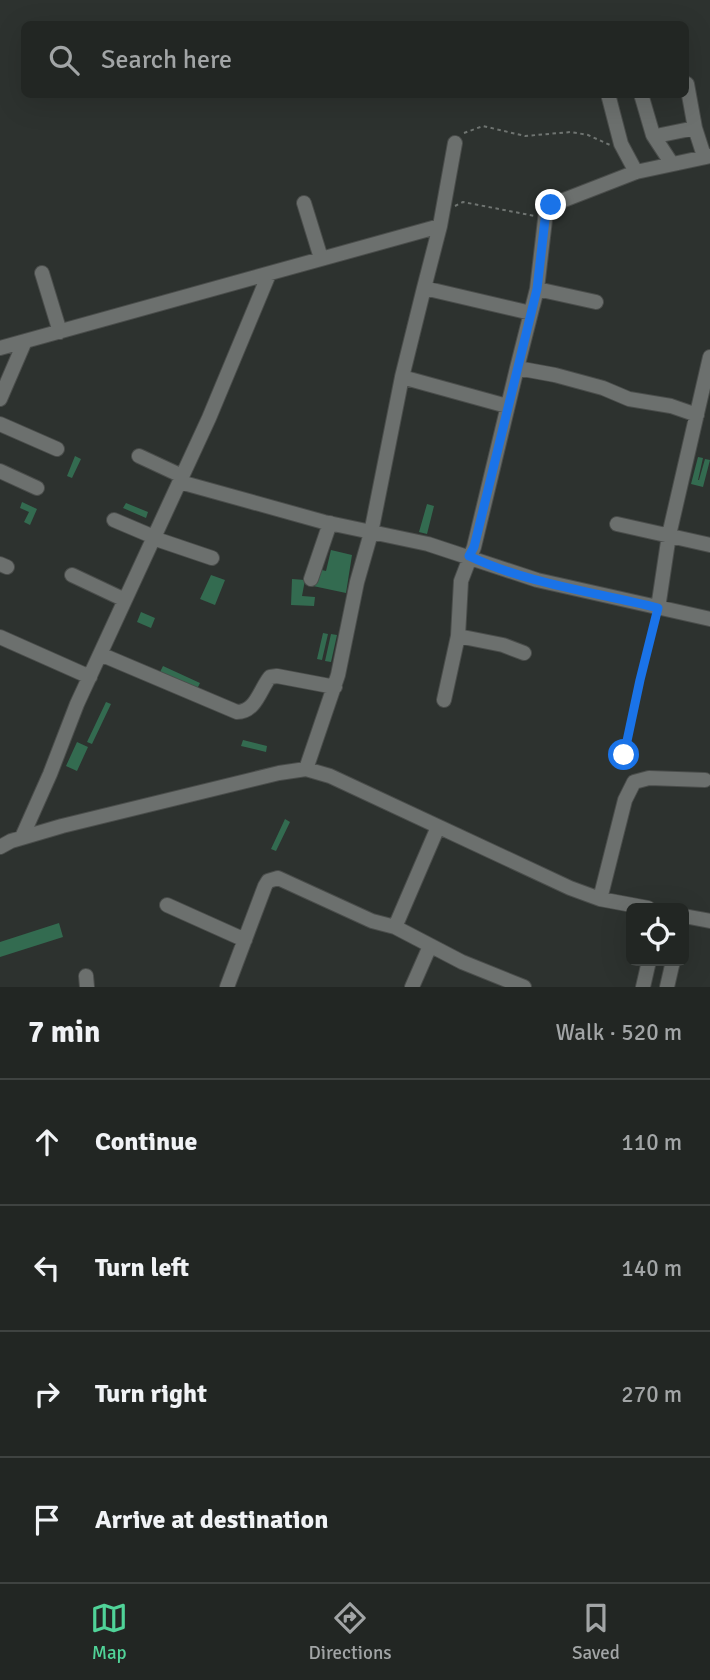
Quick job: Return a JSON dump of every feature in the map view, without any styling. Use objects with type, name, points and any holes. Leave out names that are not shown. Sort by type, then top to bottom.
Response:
[{"type":"street","points":[[444,700],[458,636],[461,581],[474,547],[537,289],[546,211],[564,198],[636,172],[707,156],[695,128],[689,96]]},
{"type":"street","points":[[609,98],[621,144],[636,172]]},
{"type":"street","points":[[642,98],[653,135],[672,164]]},
{"type":"street","points":[[653,135],[695,128]]},
{"type":"street","points":[[306,769],[335,687],[357,582],[371,533],[402,377],[440,226],[455,143]]},
{"type":"street","points":[[304,203],[321,258]]},
{"type":"street","points":[[0,348],[440,226]]},
{"type":"street","points":[[42,273],[60,332]]},
{"type":"street","points":[[22,838],[100,654],[209,418],[269,274]]},
{"type":"street","points":[[425,288],[531,313]]},
{"type":"street","points":[[537,289],[596,302]]},
{"type":"street","points":[[0,399],[25,341]]},
{"type":"street","points":[[658,608],[669,535],[710,356]]},
{"type":"street","points":[[517,368],[555,375],[603,388],[629,399],[671,406],[697,415]]},
{"type":"street","points":[[402,377],[507,406]]},
{"type":"street","points":[[0,424],[57,449]]},
{"type":"street","points":[[139,456],[181,479],[330,523],[428,544],[537,580],[710,619]]},
{"type":"street","points":[[0,471],[37,488]]},
{"type":"street","points":[[114,520],[212,558]]},
{"type":"street","points":[[311,579],[330,523]]},
{"type":"street","points":[[617,524],[710,545]]},
{"type":"street","points":[[72,575],[125,600]]},
{"type":"street","points":[[0,636],[90,677]]},
{"type":"street","points":[[458,636],[503,645],[524,653]]},
{"type":"street","points":[[100,654],[237,712],[250,709],[270,677],[335,687]]},
{"type":"street","points":[[0,847],[22,838],[236,783],[306,769],[330,776],[570,888],[600,899],[626,904]]},
{"type":"street","points":[[600,899],[625,800],[634,782],[649,778],[705,780]]},
{"type":"street","points":[[396,927],[438,827]]},
{"type":"street","points":[[228,987],[265,886],[273,878],[288,881],[372,921],[396,927],[462,962],[524,987]]},
{"type":"street","points":[[167,905],[245,940]]},
{"type":"street","points":[[689,917],[710,921]]},
{"type":"street","points":[[412,987],[430,946]]},
{"type":"street","points":[[643,987],[648,966]]},
{"type":"street","points":[[667,987],[672,966]]},
{"type":"path","points":[[455,143],[464,133],[484,126],[525,136],[572,132],[588,135],[605,144],[621,144]]},
{"type":"path","points":[[454,207],[463,202],[546,219]]},
{"type":"path","points":[[624,755],[658,608]]},
{"type":"building","points":[[75,456],[81,459],[72,478],[67,476]]},
{"type":"building","points":[[698,457],[703,458],[698,480],[705,459],[710,460],[703,487],[691,484]]},
{"type":"building","points":[[22,502],[37,509],[30,525],[24,522],[29,512],[20,508]]},
{"type":"building","points":[[126,503],[148,512],[146,518],[123,508]]},
{"type":"building","points":[[427,504],[434,506],[427,534],[419,532]]},
{"type":"building","points":[[331,550],[352,555],[346,593],[313,586],[317,569],[326,571]]},
{"type":"building","points":[[211,575],[225,580],[215,605],[200,599]]},
{"type":"building","points":[[292,579],[305,580],[302,596],[315,597],[314,606],[291,605]]},
{"type":"building","points":[[141,612],[155,618],[151,628],[137,622]]},
{"type":"building","points":[[323,633],[328,634],[322,660],[317,659]]},
{"type":"building","points":[[331,634],[337,635],[331,662],[325,661]]},
{"type":"building","points":[[163,666],[200,683],[197,689],[160,672]]},
{"type":"building","points":[[106,702],[111,704],[92,744],[87,742]]},
{"type":"building","points":[[243,740],[267,746],[266,752],[241,746]]},
{"type":"building","points":[[77,742],[88,747],[77,771],[66,766]]},
{"type":"building","points":[[285,819],[290,822],[276,851],[271,849]]},
{"type":"building","points":[[59,923],[63,937],[0,957],[0,942]]},
{"type":"route","points":[[551,205],[546,211],[537,289],[474,547],[469,556],[486,565],[537,580],[658,608],[624,755]]}]
